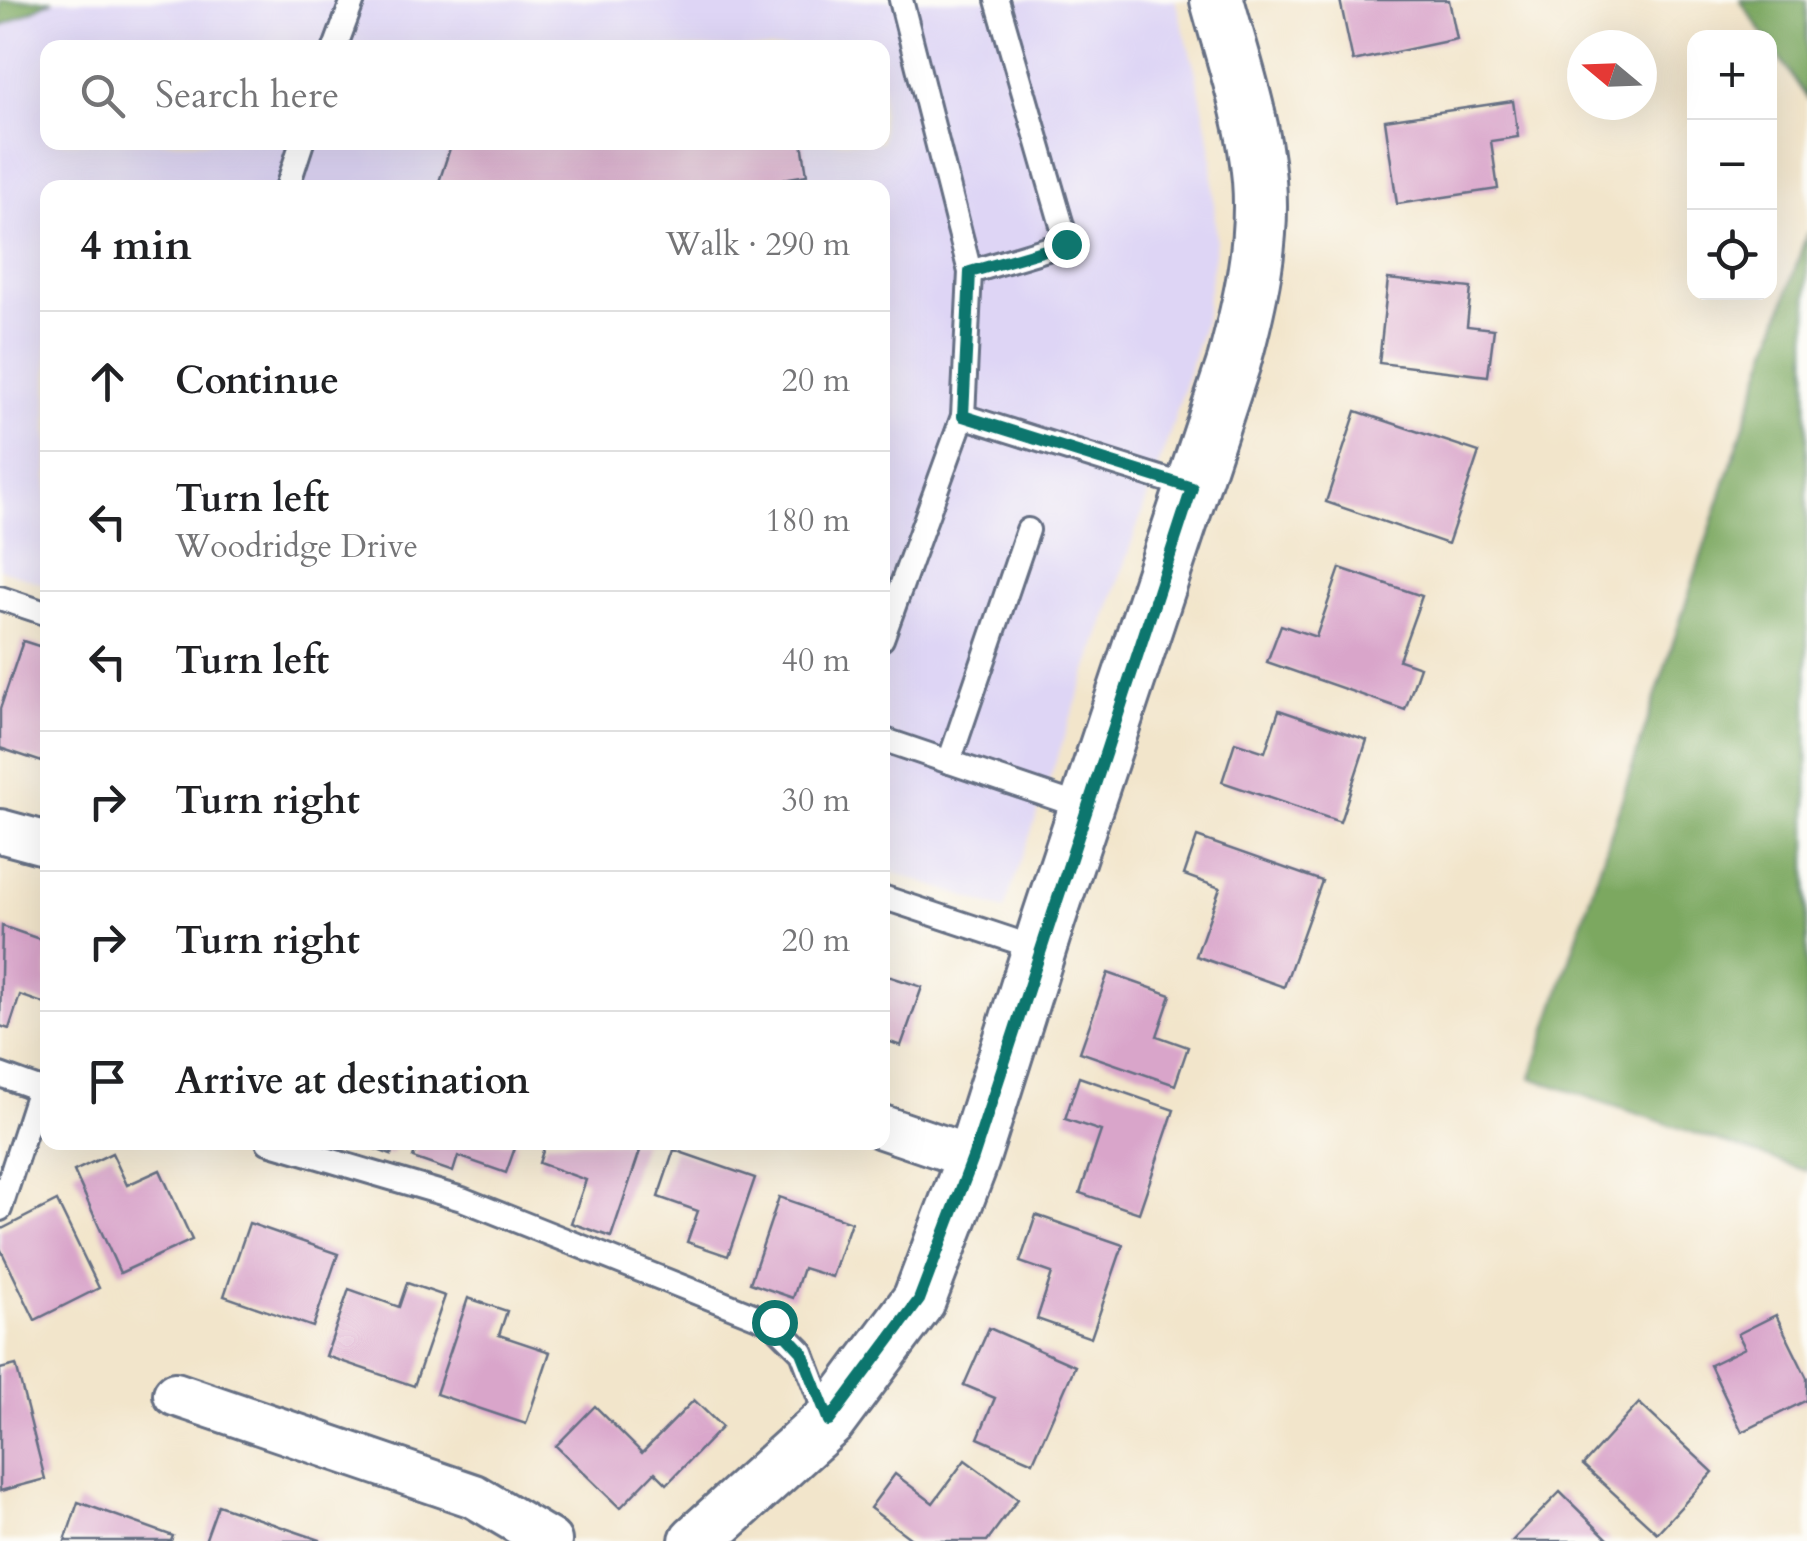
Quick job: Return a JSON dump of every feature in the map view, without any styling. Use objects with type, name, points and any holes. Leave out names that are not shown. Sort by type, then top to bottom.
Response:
[{"type":"street","points":[[696,1541],[829,1421],[919,1300],[973,1158],[1252,296],[1259,233],[1259,179],[1248,115],[1216,0]]},
{"type":"street","points":[[0,831],[40,842]]},
{"type":"street","points":[[890,1130],[973,1158]]},
{"type":"street","points":[[175,1394],[474,1496],[550,1541]]},
{"type":"lane","points":[[337,40],[353,0]]},
{"type":"lane","points":[[890,617],[963,416],[970,272],[901,0]]},
{"type":"lane","points":[[970,272],[1066,244],[997,0]]},
{"type":"lane","points":[[290,180],[300,150]]},
{"type":"lane","points":[[963,416],[1192,488]]},
{"type":"lane","points":[[949,762],[1028,530]]},
{"type":"lane","points":[[0,598],[40,611]]},
{"type":"lane","points":[[890,743],[1085,808]]},
{"type":"lane","points":[[890,900],[1039,950]]},
{"type":"lane","points":[[0,1075],[40,1087]]},
{"type":"lane","points":[[0,1208],[40,1099]]},
{"type":"lane","points":[[295,1150],[462,1200],[774,1322],[802,1352],[829,1421]]},
{"type":"shaded area","points":[[53,0],[1175,0],[1211,145],[1216,240],[1205,318],[1172,427],[1004,910],[890,871],[890,180],[40,180],[40,583],[0,569],[0,27]]},
{"type":"green space","points":[[0,0],[53,0],[0,27]]},
{"type":"green space","points":[[1740,0],[1807,0],[1807,98],[1777,54],[1777,30],[1760,30]]},
{"type":"green space","points":[[1807,232],[1807,1171],[1531,1078]]},
{"type":"building","points":[[1340,0],[1449,0],[1457,39],[1353,61]]},
{"type":"building","points":[[1513,101],[1518,137],[1491,141],[1498,189],[1397,204],[1385,120]]},
{"type":"building","points":[[449,150],[803,150],[807,175],[783,180],[440,180]]},
{"type":"building","points":[[1388,279],[1471,288],[1467,326],[1494,329],[1488,376],[1379,363]]},
{"type":"building","points":[[1356,411],[1479,452],[1448,544],[1326,502]]},
{"type":"building","points":[[1340,568],[1422,596],[1399,660],[1420,667],[1405,710],[1267,662],[1281,625],[1316,637]]},
{"type":"building","points":[[23,641],[40,646],[40,761],[0,748],[0,709]]},
{"type":"building","points":[[1279,710],[1367,740],[1340,822],[1222,782],[1235,742],[1265,752]]},
{"type":"building","points":[[1197,837],[1322,881],[1284,987],[1196,956],[1220,888],[1184,875]]},
{"type":"building","points":[[2,926],[40,939],[40,1002],[20,995],[9,1029],[0,1026]]},
{"type":"building","points":[[1108,973],[1171,995],[1157,1036],[1188,1047],[1175,1085],[1080,1052]]},
{"type":"building","points":[[890,977],[922,987],[901,1046],[890,1042]]},
{"type":"building","points":[[1079,1077],[1174,1110],[1139,1213],[1080,1193],[1101,1131],[1065,1119]]},
{"type":"building","points":[[416,1150],[514,1150],[506,1173],[458,1156],[453,1172],[413,1158]]},
{"type":"building","points":[[543,1150],[640,1150],[611,1237],[571,1223],[586,1180],[539,1163]]},
{"type":"building","points":[[674,1150],[755,1178],[728,1256],[687,1242],[698,1211],[658,1197]]},
{"type":"building","points":[[112,1153],[127,1185],[160,1170],[192,1240],[120,1273],[74,1171]]},
{"type":"building","points":[[779,1197],[851,1222],[832,1277],[803,1268],[793,1298],[750,1283]]},
{"type":"building","points":[[57,1201],[99,1288],[35,1320],[0,1248],[0,1230]]},
{"type":"building","points":[[1036,1215],[1123,1245],[1091,1338],[1037,1319],[1052,1273],[1020,1262]]},
{"type":"building","points":[[249,1223],[338,1254],[313,1327],[224,1296]]},
{"type":"building","points":[[407,1283],[445,1296],[414,1386],[326,1356],[349,1289],[399,1307]]},
{"type":"building","points":[[468,1298],[507,1311],[499,1335],[550,1352],[526,1424],[436,1394]]},
{"type":"building","points":[[1776,1315],[1807,1378],[1807,1400],[1742,1432],[1710,1365],[1745,1348],[1738,1334]]},
{"type":"building","points":[[989,1328],[1075,1366],[1033,1462],[978,1438],[995,1398],[964,1385]]},
{"type":"building","points":[[16,1365],[45,1479],[0,1491],[0,1369]]},
{"type":"building","points":[[694,1400],[722,1427],[667,1484],[655,1472],[620,1508],[556,1446],[595,1406],[642,1453]]},
{"type":"building","points":[[1639,1403],[1713,1472],[1657,1533],[1583,1465]]},
{"type":"building","points":[[965,1460],[1018,1499],[987,1541],[914,1541],[870,1508],[895,1474],[933,1503]]},
{"type":"building","points":[[1560,1492],[1610,1541],[1512,1541]]},
{"type":"building","points":[[78,1502],[173,1536],[171,1541],[65,1541]]},
{"type":"building","points":[[218,1505],[320,1540],[320,1541],[205,1541]]},
{"type":"route","points":[[774,1322],[802,1352],[829,1421],[919,1300],[973,1158],[1192,488],[963,416],[970,272],[1066,244]]}]
